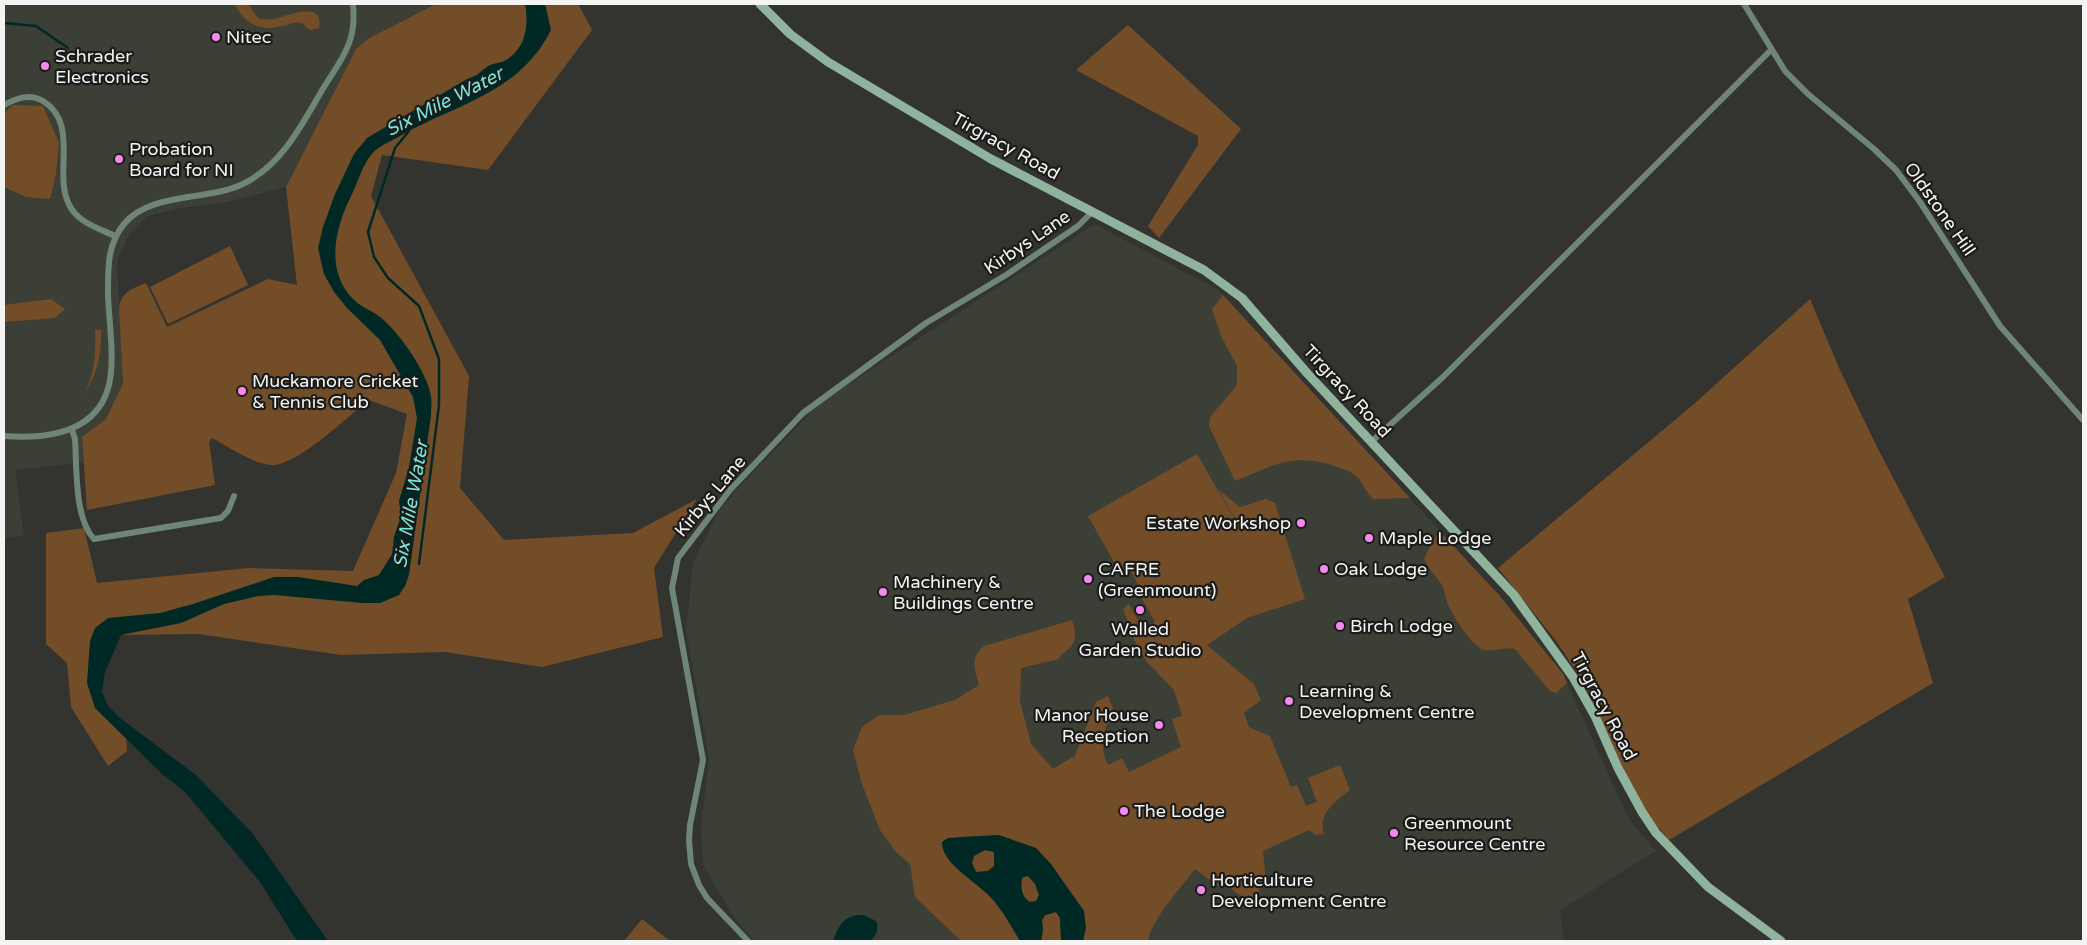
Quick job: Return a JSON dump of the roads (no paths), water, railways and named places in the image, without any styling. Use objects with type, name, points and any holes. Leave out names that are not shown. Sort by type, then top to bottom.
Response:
[{"type":"street","points":[[4,436],[46,435],[72,430],[85,422],[96,410],[109,386],[108,259],[116,236],[128,219],[141,209],[162,202],[202,197],[232,188],[254,178],[275,162],[294,138],[348,46],[353,26],[353,4]]},
{"type":"street","name":"Tirgracy Road","points":[[760,4],[790,34],[828,62],[991,159],[1172,252],[1227,284],[1252,306],[1291,356],[1514,595],[1557,652],[1582,693],[1622,775],[1656,833],[1708,887],[1780,941]]},
{"type":"street","name":"Oldstone Hill","points":[[1744,4],[1770,51],[1785,71],[1808,94],[1874,149],[1896,170],[1920,202],[2000,326],[2083,420]]},
{"type":"street","points":[[1370,442],[1443,377],[1770,51]]},
{"type":"street","points":[[4,105],[19,98],[33,97],[45,102],[54,110],[63,134],[64,191],[70,206],[80,218],[116,236]]},
{"type":"street","name":"Kirbys Lane","points":[[748,941],[707,898],[699,886],[691,864],[690,825],[704,760],[672,588],[678,558],[730,490],[803,413],[926,323],[1006,275],[1078,226],[1092,212]]},
{"type":"street","points":[[72,430],[75,439],[79,507],[89,534],[94,539],[220,518],[228,511],[234,496]]},
{"type":"water","name":"Six Mile Water","points":[[525,4],[545,4],[551,30],[526,65],[511,78],[477,99],[412,129],[375,151],[362,170],[338,232],[336,260],[343,286],[355,301],[380,317],[403,342],[418,364],[431,396],[431,415],[409,575],[405,586],[399,595],[380,603],[275,595],[258,596],[224,604],[181,623],[121,635],[105,672],[102,692],[108,706],[120,718],[196,775],[253,834],[328,941],[297,941],[260,882],[186,793],[161,773],[95,708],[87,683],[90,641],[95,628],[108,618],[160,613],[274,577],[298,577],[357,586],[364,580],[379,575],[392,554],[394,537],[401,516],[399,501],[409,467],[417,418],[413,397],[380,340],[347,308],[334,292],[324,274],[318,248],[323,227],[335,194],[354,154],[367,138],[475,76],[490,65],[504,61],[513,55],[522,43],[526,28]]},
{"type":"water","points":[[999,835],[1036,848],[1051,864],[1084,911],[1086,927],[1083,941],[1061,941],[1060,918],[1056,912],[1045,915],[1042,920],[1041,941],[1020,941],[991,898],[948,859],[942,842],[948,838]],"holes":[[[985,850],[994,852],[994,866],[988,871],[976,872],[972,863],[974,856]],[[1028,876],[1035,884],[1039,895],[1036,901],[1030,902],[1027,900],[1022,891],[1023,877]]]},
{"type":"water","points":[[864,915],[876,921],[877,924],[877,932],[870,941],[833,941],[840,925],[847,918]]},
{"type":"waterway","points":[[4,23],[36,26],[68,48]]},
{"type":"waterway","name":"Six Mile Water","points":[[409,131],[395,148],[368,232],[374,257],[388,278],[419,306],[439,359],[439,405],[419,564]]},
{"type":"place","name":"Nitec","points":[[216,37]]},
{"type":"place","name":"Schrader Electronics","points":[[45,66]]},
{"type":"place","name":"Probation Board for NI","points":[[119,159]]},
{"type":"place","name":"Muckamore Cricket & Tennis Club","points":[[242,391]]},
{"type":"place","name":"Estate Workshop","points":[[1301,523]]},
{"type":"place","name":"Maple Lodge","points":[[1369,538]]},
{"type":"place","name":"Oak Lodge","points":[[1324,569]]},
{"type":"place","name":"CAFRE (Greenmount)","points":[[1088,579]]},
{"type":"place","name":"Machinery & Buildings Centre","points":[[883,592]]},
{"type":"place","name":"Walled Garden Studio","points":[[1140,610]]},
{"type":"place","name":"Birch Lodge","points":[[1340,626]]},
{"type":"place","name":"Learning & Development Centre","points":[[1289,701]]},
{"type":"place","name":"Manor House Reception","points":[[1159,725]]},
{"type":"place","name":"The Lodge","points":[[1124,811]]},
{"type":"place","name":"Greenmount Resource Centre","points":[[1394,833]]},
{"type":"place","name":"Horticulture Development Centre","points":[[1201,890]]}]
